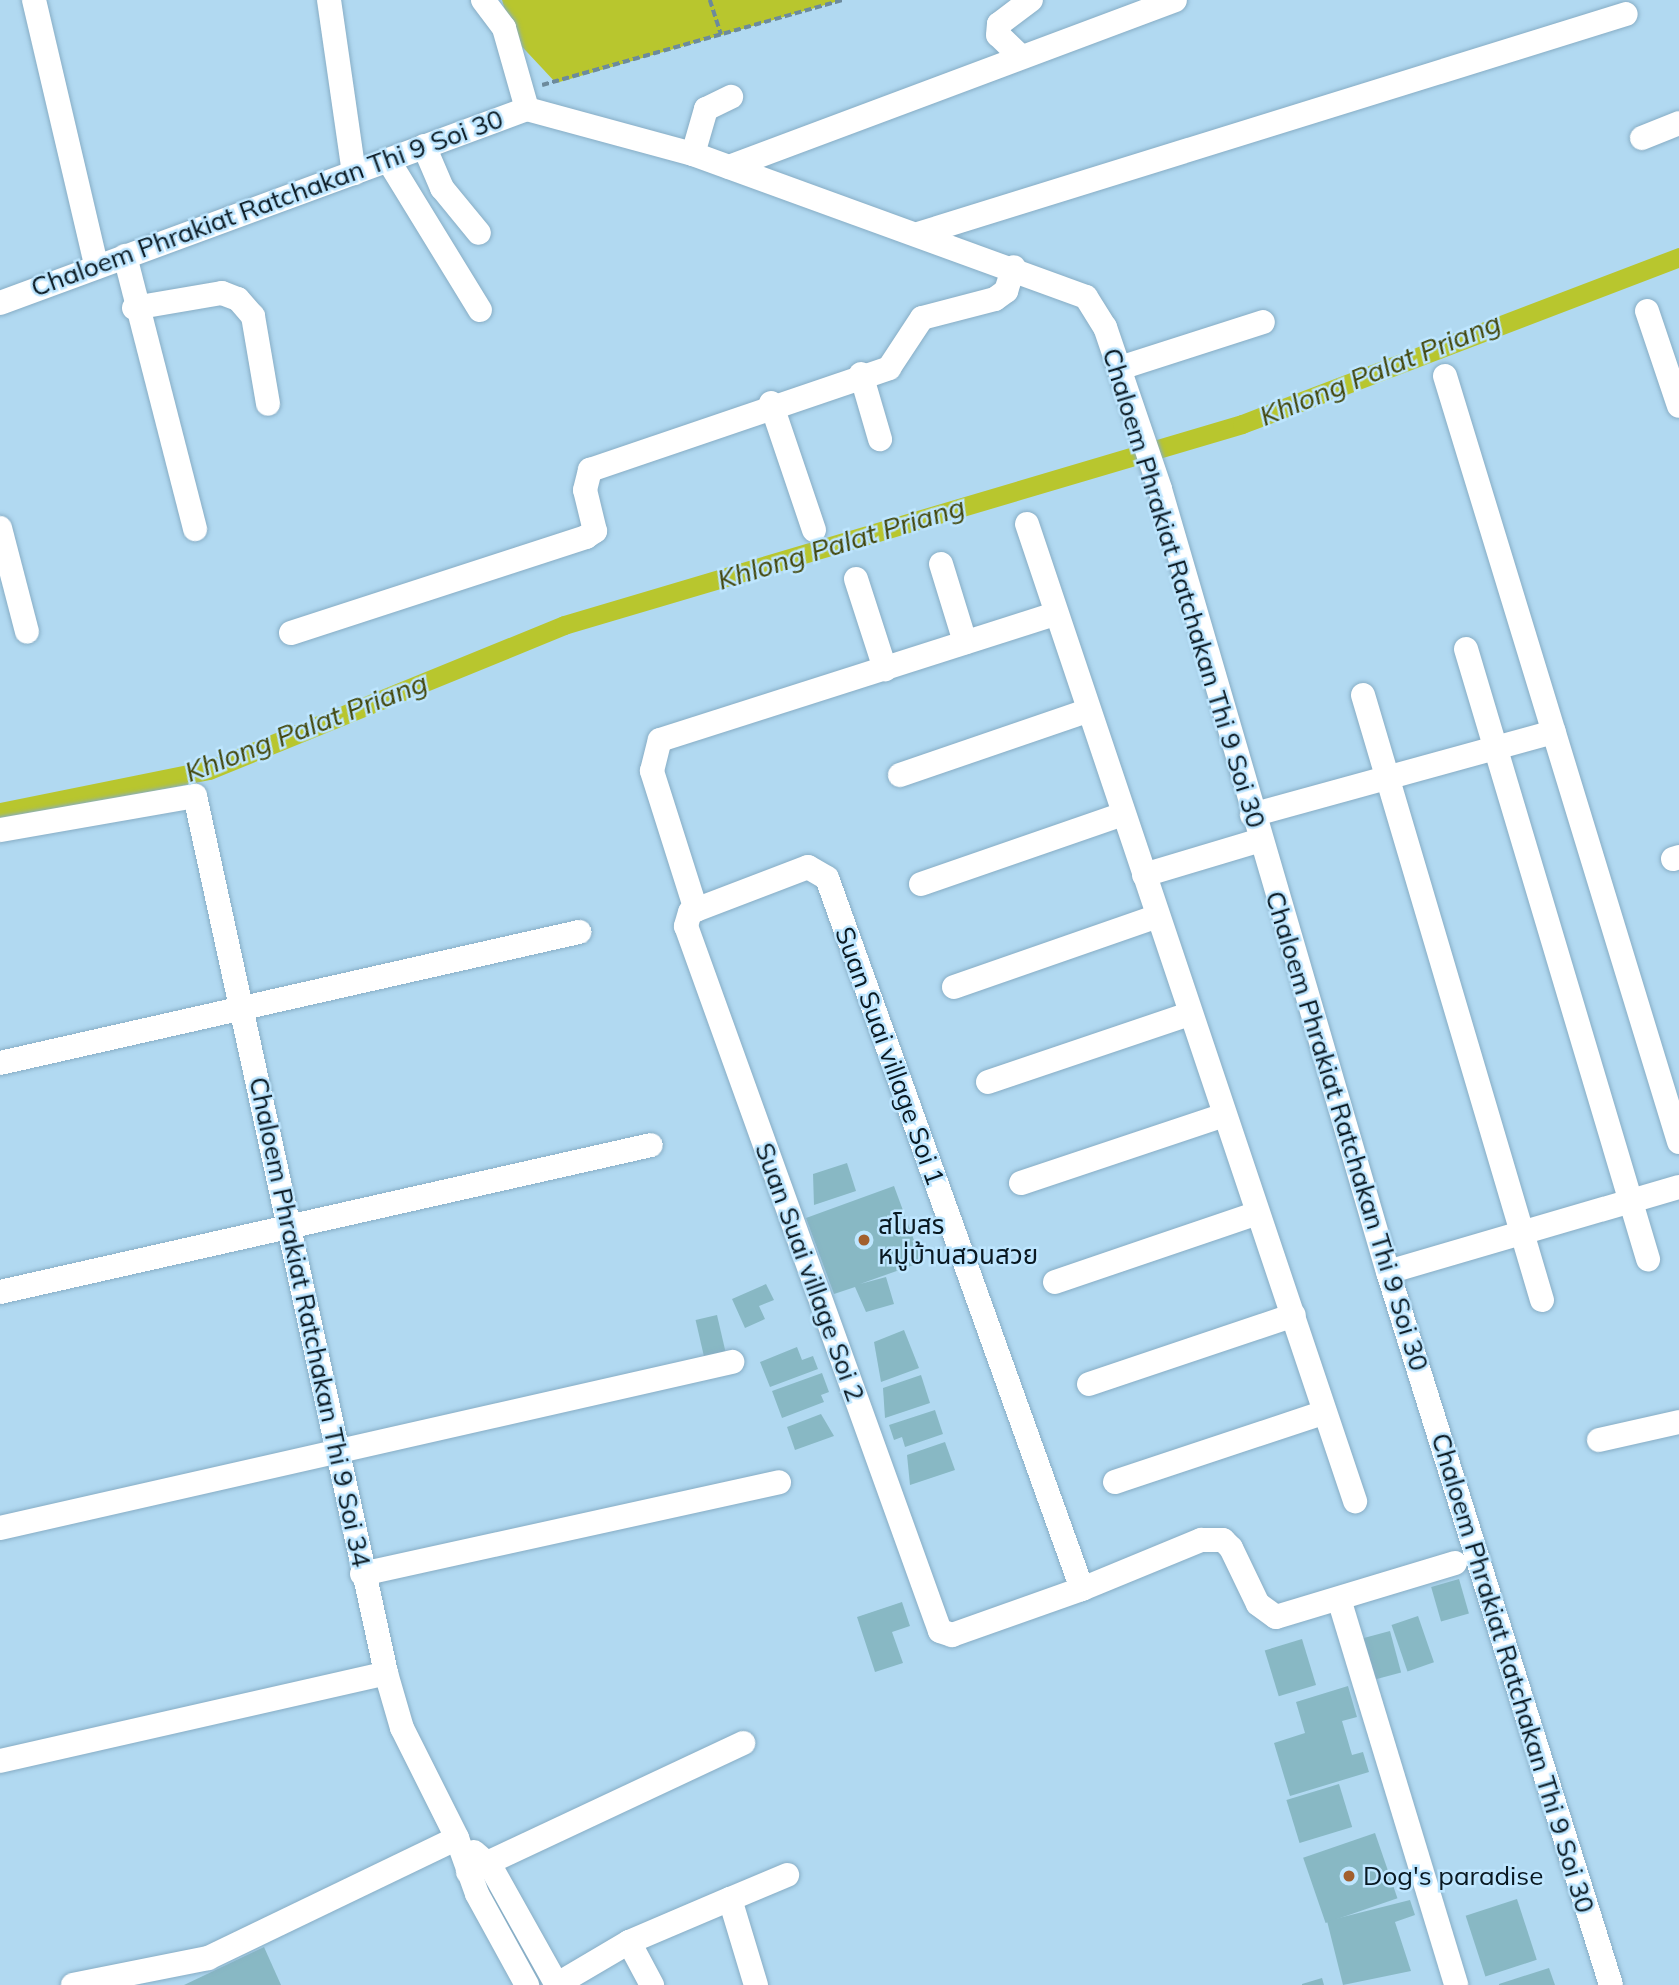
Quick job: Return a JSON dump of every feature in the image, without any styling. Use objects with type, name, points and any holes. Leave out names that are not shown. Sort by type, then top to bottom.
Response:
[{"type":"street","points":[[34,0],[96,265]]},
{"type":"street","points":[[329,0],[354,173]]},
{"type":"street","points":[[483,0],[504,28],[525,100]]},
{"type":"street","points":[[1020,56],[998,35],[999,24],[1031,0]]},
{"type":"street","points":[[729,167],[1175,0]]},
{"type":"street","points":[[918,234],[1626,14]]},
{"type":"street","points":[[693,154],[706,110],[731,97]]},
{"type":"street","name":"Chaloem Phrakiat Ratchakan Thi 9 Soi 30","points":[[0,303],[96,265],[388,160],[525,100],[693,154],[1014,267],[1086,297],[1121,368],[1160,489],[1252,815],[1388,1272],[1611,1985]]},
{"type":"street","points":[[1642,138],[1679,123]]},
{"type":"street","points":[[424,146],[442,188],[479,233]]},
{"type":"street","points":[[388,160],[480,310]]},
{"type":"street","points":[[125,256],[134,308],[195,529]]},
{"type":"street","points":[[291,634],[586,537],[596,520],[585,489],[590,470],[771,403],[895,362],[906,334],[922,318],[995,299],[1006,291],[1014,267]]},
{"type":"street","points":[[134,308],[222,293],[238,299],[253,316],[268,404]]},
{"type":"street","points":[[1647,310],[1679,406]]},
{"type":"street","points":[[1121,368],[1262,322]]},
{"type":"street","points":[[861,374],[880,439]]},
{"type":"street","points":[[1445,376],[1679,1142]]},
{"type":"street","points":[[771,403],[814,530]]},
{"type":"street","points":[[1027,524],[1087,711],[1355,1501]]},
{"type":"street","points":[[0,528],[27,632]]},
{"type":"street","points":[[941,564],[965,642]]},
{"type":"street","points":[[856,579],[885,669]]},
{"type":"street","points":[[696,909],[652,771],[660,740],[1056,614]]},
{"type":"street","points":[[1466,649],[1648,1259]]},
{"type":"street","points":[[1363,695],[1542,1300]]},
{"type":"street","points":[[900,775],[1087,711]]},
{"type":"street","points":[[1252,815],[1554,732]]},
{"type":"street","name":"Chaloem Phrakiat Ratchakan Thi 9 Soi 34","points":[[0,830],[195,796],[244,1008],[362,1574],[402,1728],[457,1838],[556,1985]]},
{"type":"street","points":[[922,884],[1123,814]]},
{"type":"street","points":[[1144,875],[1261,840]]},
{"type":"street","name":"Suan Suai village Soi 1","points":[[696,909],[808,867],[827,878],[1082,1589]]},
{"type":"street","name":"Suan Suai village Soi 2","points":[[696,909],[686,926],[933,1620],[952,1635],[1082,1589]]},
{"type":"street","points":[[954,987],[1158,916]]},
{"type":"street","points":[[0,1063],[579,932]]},
{"type":"street","points":[[988,1082],[1189,1014]]},
{"type":"street","points":[[1021,1183],[1224,1115]]},
{"type":"street","points":[[0,1292],[652,1144]]},
{"type":"street","points":[[1388,1272],[1679,1186]]},
{"type":"street","points":[[1055,1282],[1258,1213]]},
{"type":"street","points":[[1089,1384],[1294,1315]]},
{"type":"street","points":[[0,1528],[732,1362]]},
{"type":"street","points":[[1115,1482],[1325,1412]]},
{"type":"street","points":[[1599,1440],[1679,1422]]},
{"type":"street","points":[[362,1574],[779,1482]]},
{"type":"street","points":[[1082,1589],[1214,1538],[1231,1548],[1269,1616],[1339,1599],[1455,1563]]},
{"type":"street","points":[[1339,1599],[1456,1985]]},
{"type":"street","points":[[0,1761],[386,1673]]},
{"type":"street","points":[[477,1867],[743,1743]]},
{"type":"street","points":[[73,1985],[208,1958],[457,1838]]},
{"type":"street","name":"Chaloem Phrakiat Ratchakan Thi 9 Soi 34","points":[[477,1867],[527,1985]]},
{"type":"street","points":[[556,1985],[629,1942],[787,1875]]},
{"type":"street","points":[[730,1899],[756,1985]]},
{"type":"street","points":[[629,1942],[652,1985]]},
{"type":"path","points":[[710,0],[721,34]]},
{"type":"path","points":[[525,100],[721,34],[842,0]]},
{"type":"shaded area","points":[[502,0],[842,0],[556,83],[513,37]]},
{"type":"building","points":[[847,1163],[856,1191],[814,1205],[813,1174]]},
{"type":"building","name":"สโมสร หมู่บ้านสวนสวย","points":[[894,1186],[922,1262],[860,1284],[886,1277],[894,1304],[866,1312],[855,1287],[834,1294],[806,1218]]},
{"type":"building","points":[[766,1284],[774,1300],[759,1306],[765,1319],[745,1328],[732,1299]]},
{"type":"building","points":[[717,1315],[727,1359],[706,1364],[696,1320]]},
{"type":"building","points":[[904,1330],[919,1368],[881,1382],[874,1342]]},
{"type":"building","points":[[797,1347],[802,1360],[813,1356],[818,1369],[770,1387],[760,1362]]},
{"type":"building","points":[[822,1373],[829,1392],[821,1395],[824,1402],[782,1418],[772,1391]]},
{"type":"building","points":[[921,1375],[930,1403],[885,1418],[883,1388]]},
{"type":"building","points":[[935,1410],[943,1434],[905,1447],[902,1437],[894,1440],[889,1425]]},
{"type":"building","points":[[821,1414],[834,1436],[795,1450],[787,1427]]},
{"type":"building","points":[[945,1442],[955,1470],[910,1485],[907,1455]]},
{"type":"building","points":[[1459,1579],[1469,1614],[1441,1622],[1431,1587]]},
{"type":"building","points":[[902,1602],[910,1626],[892,1632],[903,1663],[875,1672],[857,1617]]},
{"type":"building","points":[[1418,1616],[1434,1662],[1407,1671],[1392,1625]]},
{"type":"building","points":[[1390,1631],[1401,1673],[1373,1680],[1362,1639]]},
{"type":"building","points":[[1302,1639],[1316,1685],[1279,1696],[1265,1650]]},
{"type":"building","points":[[1348,1686],[1357,1717],[1342,1721],[1352,1755],[1363,1752],[1369,1772],[1290,1796],[1274,1743],[1305,1733],[1296,1702]]},
{"type":"building","points":[[1339,1784],[1352,1827],[1300,1843],[1286,1800]]},
{"type":"building","name":"Dog's paradise","points":[[1375,1833],[1397,1898],[1326,1923],[1303,1858]]},
{"type":"building","points":[[1517,1899],[1537,1960],[1485,1977],[1466,1916]]},
{"type":"building","points":[[1410,1900],[1415,1915],[1395,1922],[1411,1971],[1343,1985],[1327,1921]]},
{"type":"building","points":[[264,1947],[281,1985],[184,1985]]},
{"type":"building","points":[[1549,1968],[1555,1985],[1499,1985],[1499,1984]]},
{"type":"building","points":[[1322,1978],[1324,1985],[1302,1985],[1302,1984]]},
{"type":"waterway","name":"Khlong Palat Priang","points":[[0,812],[209,770],[564,625],[1242,424],[1679,257]]},
{"type":"place","name":"สโมสร หมู่บ้านสวนสวย","points":[[864,1240]]},
{"type":"place","name":"Dog's paradise","points":[[1349,1876]]}]
